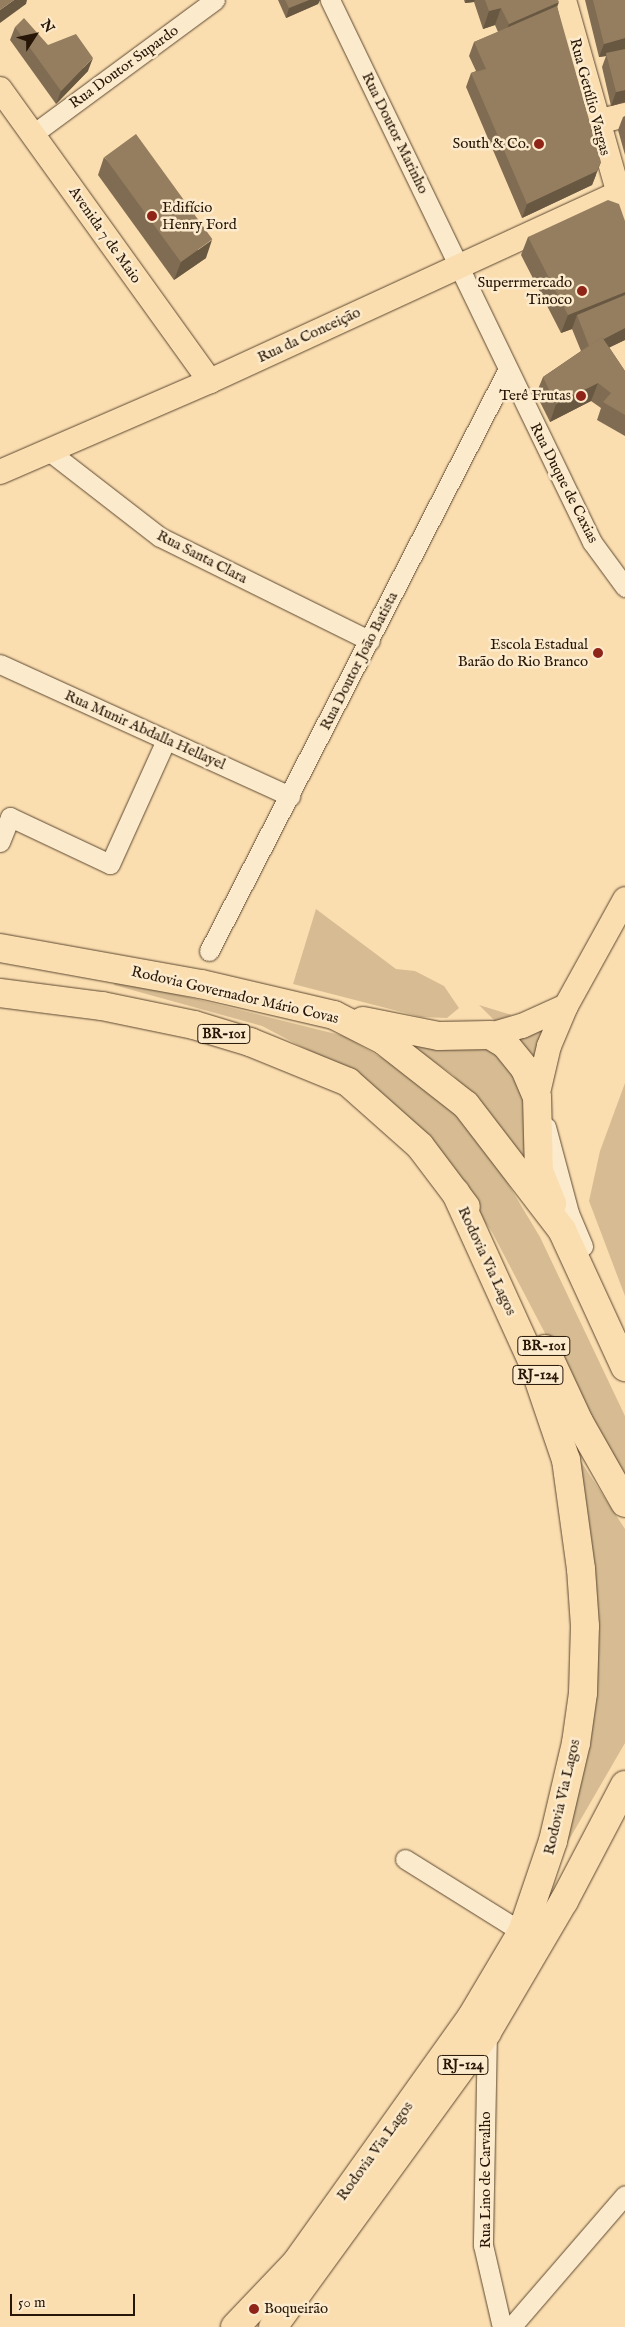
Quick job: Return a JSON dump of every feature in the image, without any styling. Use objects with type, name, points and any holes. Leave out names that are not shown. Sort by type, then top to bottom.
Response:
[{"type":"highway","name":"Rodovia Governador Mário Covas","points":[[0,948],[192,982],[334,1015],[383,1040],[466,1105],[562,1230],[625,1367]]},
{"type":"highway","name":"BR-101","points":[[0,994],[102,1006],[194,1025],[250,1042],[348,1082],[420,1146],[456,1193],[507,1270],[579,1422],[625,1503]]},
{"type":"highway","points":[[334,1015],[439,1036],[490,1035],[505,1044],[515,1056],[537,1097],[539,1171],[562,1230]]},
{"type":"highway","name":"Rodovia Via Lagos","points":[[235,2327],[296,2263],[471,2018],[522,1932],[553,1841],[576,1743],[583,1693],[584,1626],[581,1569],[566,1460],[556,1424],[533,1363],[456,1193]]},
{"type":"highway","name":"Rodovia Via Lagos","points":[[273,2327],[487,2041],[625,1785]]},
{"type":"main road","name":"Rua Getúlio Vargas","points":[[564,0],[616,194],[625,216]]},
{"type":"main road","name":"Avenida 7 de Maio","points":[[0,89],[210,381]]},
{"type":"main road","points":[[598,122],[625,115]]},
{"type":"main road","name":"Rua da Conceição","points":[[0,472],[210,381],[616,194]]},
{"type":"main road","points":[[537,1097],[549,1046],[566,1006],[625,900]]},
{"type":"main road","points":[[490,1035],[522,1026],[566,1006]]},
{"type":"street","name":"Rua Doutor Supardo","points":[[33,134],[215,0]]},
{"type":"street","name":"Rua Doutor Marinho","points":[[330,0],[459,266]]},
{"type":"street","name":"Rua Duque de Caxias","points":[[459,266],[507,371],[592,542],[625,587]]},
{"type":"street","name":"Rua Doutor João Batista","points":[[209,951],[370,641],[507,371]]},
{"type":"street","name":"Rua Santa Clara","points":[[49,451],[160,538],[370,641]]},
{"type":"street","name":"Rua Munir Abdalla Hellayel","points":[[0,664],[290,796]]},
{"type":"street","points":[[0,842],[10,817],[110,864],[166,740]]},
{"type":"street","points":[[537,1097],[570,1213],[625,1346]]},
{"type":"street","points":[[487,2041],[625,1811]]},
{"type":"street","points":[[405,1859],[522,1932]]},
{"type":"street","name":"Rua Lino de Carvalho","points":[[487,2041],[483,2245],[502,2327]]},
{"type":"street","points":[[511,2327],[625,2195]]},
{"type":"shaded area","points":[[316,909],[396,969],[415,971],[444,986],[459,1008],[447,1018],[421,1017],[293,984]]},
{"type":"shaded area","points":[[115,979],[344,1036],[434,1088],[489,1152],[540,1237],[625,1416],[625,1475],[603,1444],[492,1232],[427,1139],[352,1073],[262,1026],[114,985]]},
{"type":"shaded area","points":[[479,1005],[512,1015],[495,1021]]},
{"type":"shaded area","points":[[549,1022],[535,1057],[515,1038]]},
{"type":"shaded area","points":[[403,1040],[487,1048],[507,1056],[527,1101],[523,1164],[500,1130],[453,1075]]},
{"type":"shaded area","points":[[625,1083],[625,1296],[589,1201],[600,1151]]},
{"type":"shaded area","points":[[576,1454],[625,1529],[625,1743],[552,1869],[585,1723]]},
{"type":"building","points":[[0,0],[14,0],[0,10]]},
{"type":"building","points":[[285,0],[309,0],[289,8]]},
{"type":"building","points":[[485,0],[558,0],[559,2],[509,24],[501,8],[489,11]]},
{"type":"building","points":[[593,0],[625,0],[625,38],[604,44]]},
{"type":"building","points":[[557,6],[601,162],[597,171],[527,204],[471,73],[486,69],[474,42]]},
{"type":"building","points":[[24,18],[48,45],[76,34],[93,58],[61,91],[15,27]]},
{"type":"building","points":[[625,49],[625,90],[616,92],[606,53]]},
{"type":"building","points":[[136,134],[212,239],[181,262],[104,157]]},
{"type":"building","points":[[608,200],[619,204],[625,221],[625,292],[568,315],[528,237]]},
{"type":"building","points":[[625,295],[625,328],[604,339],[602,337],[589,346],[577,315]]},
{"type":"building","points":[[602,337],[625,371],[625,415],[603,402],[611,393],[598,383],[556,404],[543,377]]},
{"type":"place","name":"South & Co.","points":[[539,144]]},
{"type":"place","name":"Edifício Henry Ford","points":[[152,216]]},
{"type":"place","name":"Superrmercado Tinoco","points":[[582,291]]},
{"type":"place","name":"Terê Frutas","points":[[581,396]]},
{"type":"place","name":"Escola Estadual Barão do Rio Branco","points":[[598,653]]},
{"type":"place","name":"Boqueirão","points":[[254,2309]]}]
